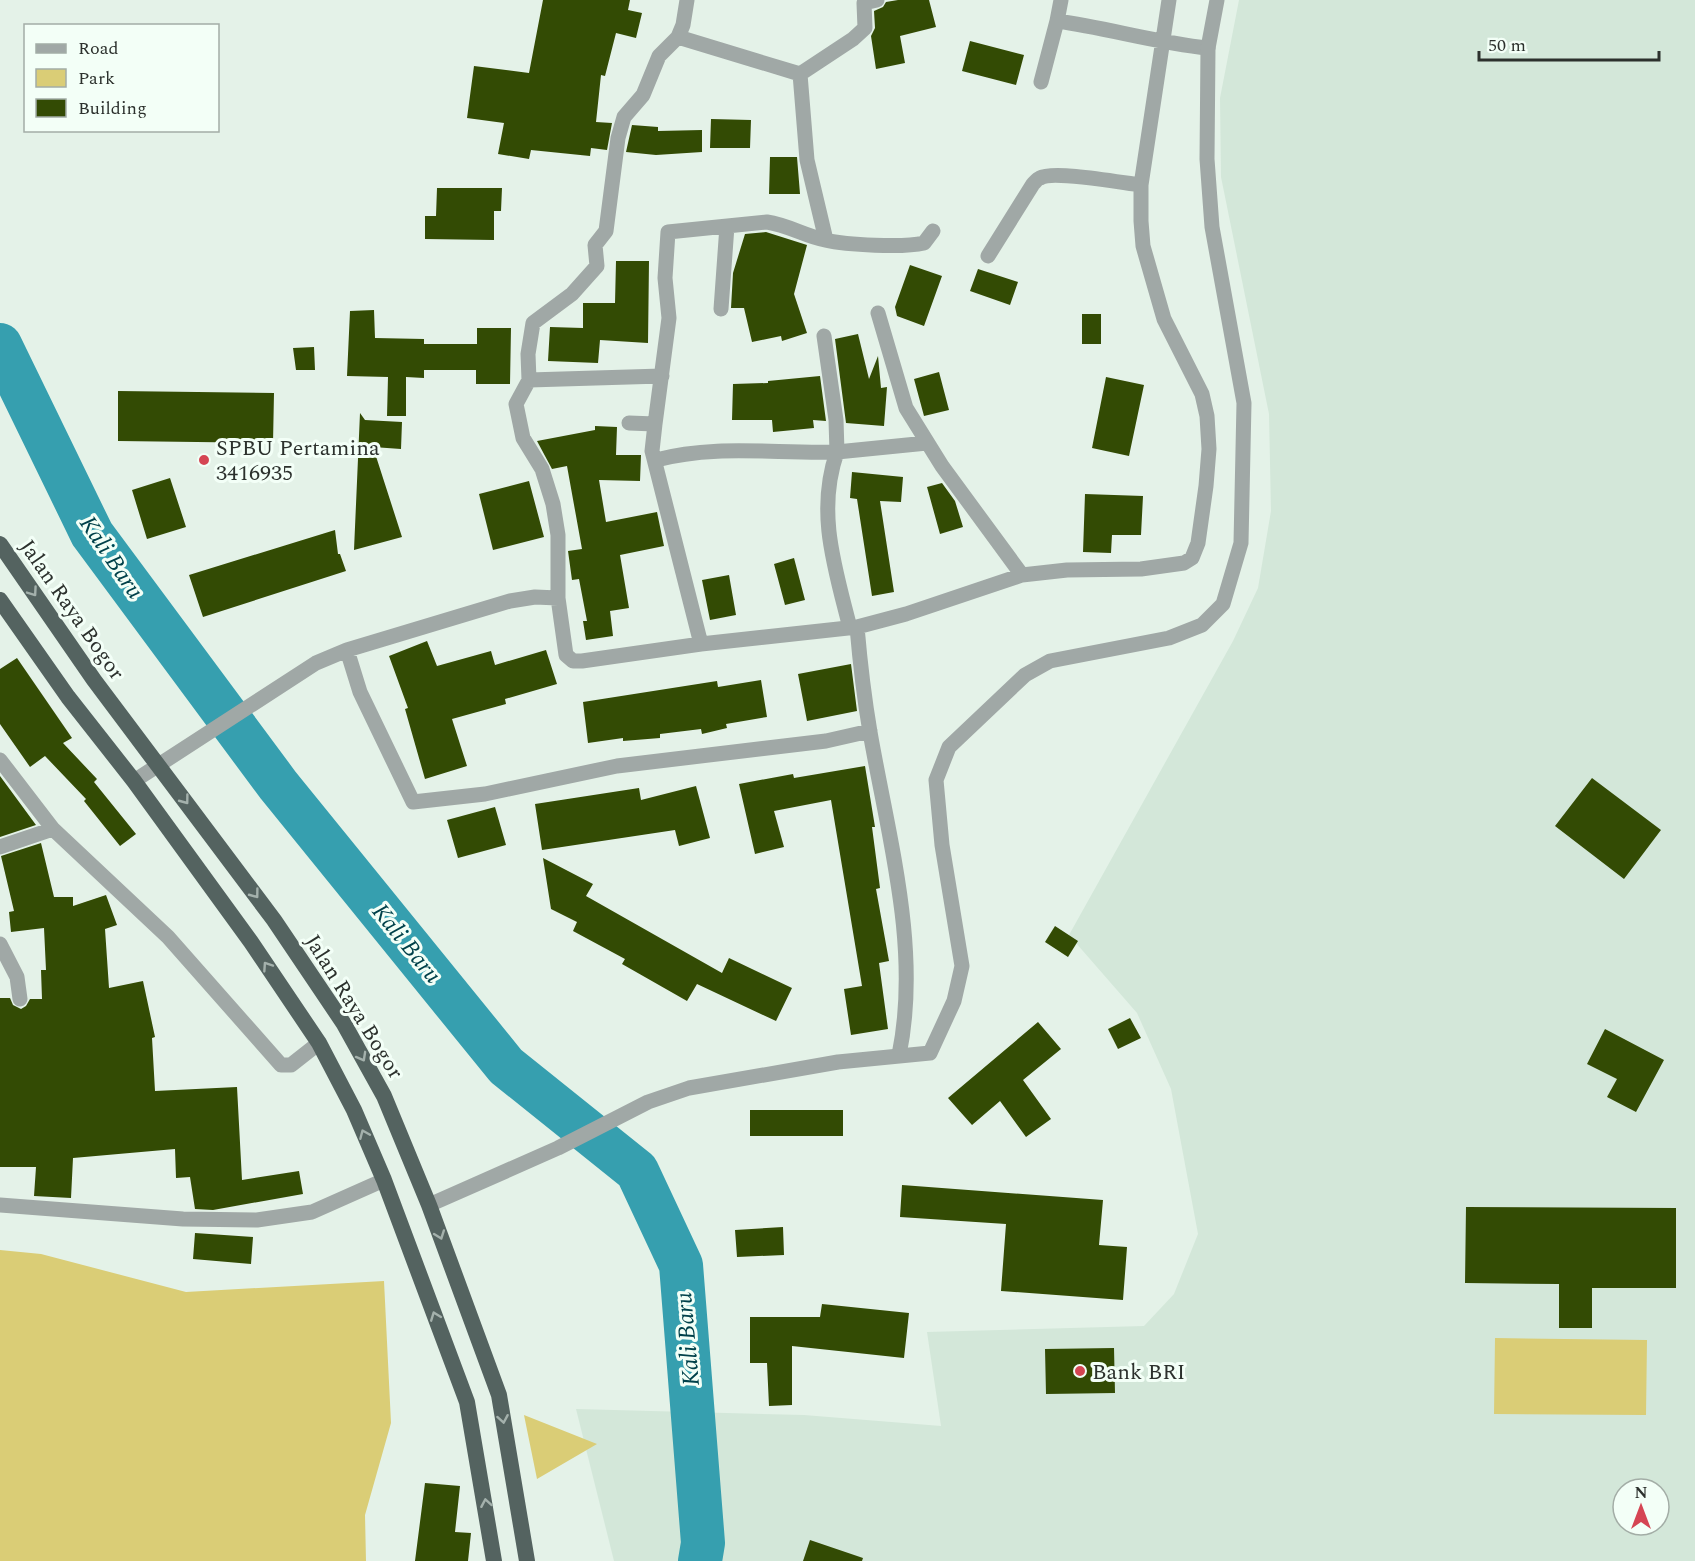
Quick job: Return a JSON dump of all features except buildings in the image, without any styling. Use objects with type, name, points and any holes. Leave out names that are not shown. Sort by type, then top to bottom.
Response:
[{"type":"highway","name":"Jalan Raya Bogor","points":[[0,544],[94,680],[274,920],[344,1024],[384,1096],[429,1205],[499,1395],[527,1561]]},
{"type":"highway","points":[[0,600],[68,697],[134,781],[251,942],[319,1043],[354,1110],[384,1180],[467,1402],[494,1561]]},
{"type":"street","points":[[687,0],[683,25],[678,37],[660,56],[643,95],[624,117],[618,138],[606,231],[595,245],[597,266],[572,294],[533,323],[528,354],[529,380],[516,404],[523,438],[543,469],[553,504],[558,535],[558,598],[566,655],[573,661],[701,644],[853,628],[906,614],[1022,575],[1171,566],[1184,563],[1196,552],[1207,477],[1209,449],[1207,416],[1202,394],[1164,319],[1143,246],[1141,185],[1169,0]]},
{"type":"street","points":[[678,37],[800,74],[854,39],[865,28],[864,3],[877,0]]},
{"type":"street","points":[[1041,82],[1061,0]]},
{"type":"street","points":[[429,1205],[558,1148],[648,1102],[689,1088],[838,1062],[930,1053],[954,1001],[962,966],[942,845],[936,780],[949,747],[1025,675],[1050,662],[1169,639],[1202,625],[1224,604],[1241,543],[1244,403],[1212,227],[1207,159],[1208,48],[1217,0]]},
{"type":"street","points":[[1057,21],[1103,28],[1164,44],[1208,48]]},
{"type":"street","points":[[800,74],[807,160],[826,240]]},
{"type":"street","points":[[988,256],[1033,184],[1040,177],[1070,177],[1141,185]]},
{"type":"street","points":[[701,644],[652,451],[669,318],[665,278],[668,232],[726,226],[780,224],[826,240],[915,246],[924,243],[933,231]]},
{"type":"street","points":[[721,309],[726,226]]},
{"type":"street","points":[[878,313],[906,408],[927,443],[1022,575]]},
{"type":"street","points":[[825,336],[835,410],[837,452],[828,477],[826,521],[853,628],[892,849],[906,973],[899,1055]]},
{"type":"street","points":[[529,380],[662,376]]},
{"type":"street","points":[[629,423],[655,424]]},
{"type":"street","points":[[656,460],[686,452],[720,450],[837,452],[927,443]]},
{"type":"street","points":[[134,781],[316,663],[347,650],[510,601],[558,598]]},
{"type":"street","points":[[347,650],[360,692],[413,802],[485,794],[617,766],[826,741],[870,731]]},
{"type":"street","points":[[0,760],[53,829],[168,937],[281,1065],[291,1065],[319,1043]]},
{"type":"street","points":[[0,847],[53,829]]},
{"type":"street","points":[[0,944],[17,977],[20,999]]},
{"type":"street","points":[[0,1205],[183,1219],[257,1220],[312,1212],[384,1180]]},
{"type":"shaded area","points":[[1239,0],[1695,0],[1695,1561],[614,1561],[576,1409],[804,1415],[941,1426],[927,1332],[1144,1326],[1174,1294],[1198,1234],[1171,1089],[1137,1013],[1069,935],[1233,641],[1258,588],[1271,511],[1269,414],[1221,177],[1220,98]]},
{"type":"green space","points":[[0,1250],[41,1254],[186,1292],[384,1281],[391,1423],[365,1515],[366,1561],[0,1561]]},
{"type":"green space","points":[[1495,1338],[1647,1340],[1646,1415],[1494,1414]]},
{"type":"green space","points":[[524,1415],[597,1444],[537,1479]]},
{"type":"waterway","name":"Kali Baru","points":[[0,345],[92,534],[278,785],[506,1066],[637,1171],[681,1265],[703,1543],[700,1561]]},
{"type":"place","name":"SPBU Pertamina 3416935","points":[[204,460]]},
{"type":"place","name":"Bank BRI","points":[[1080,1371]]}]
